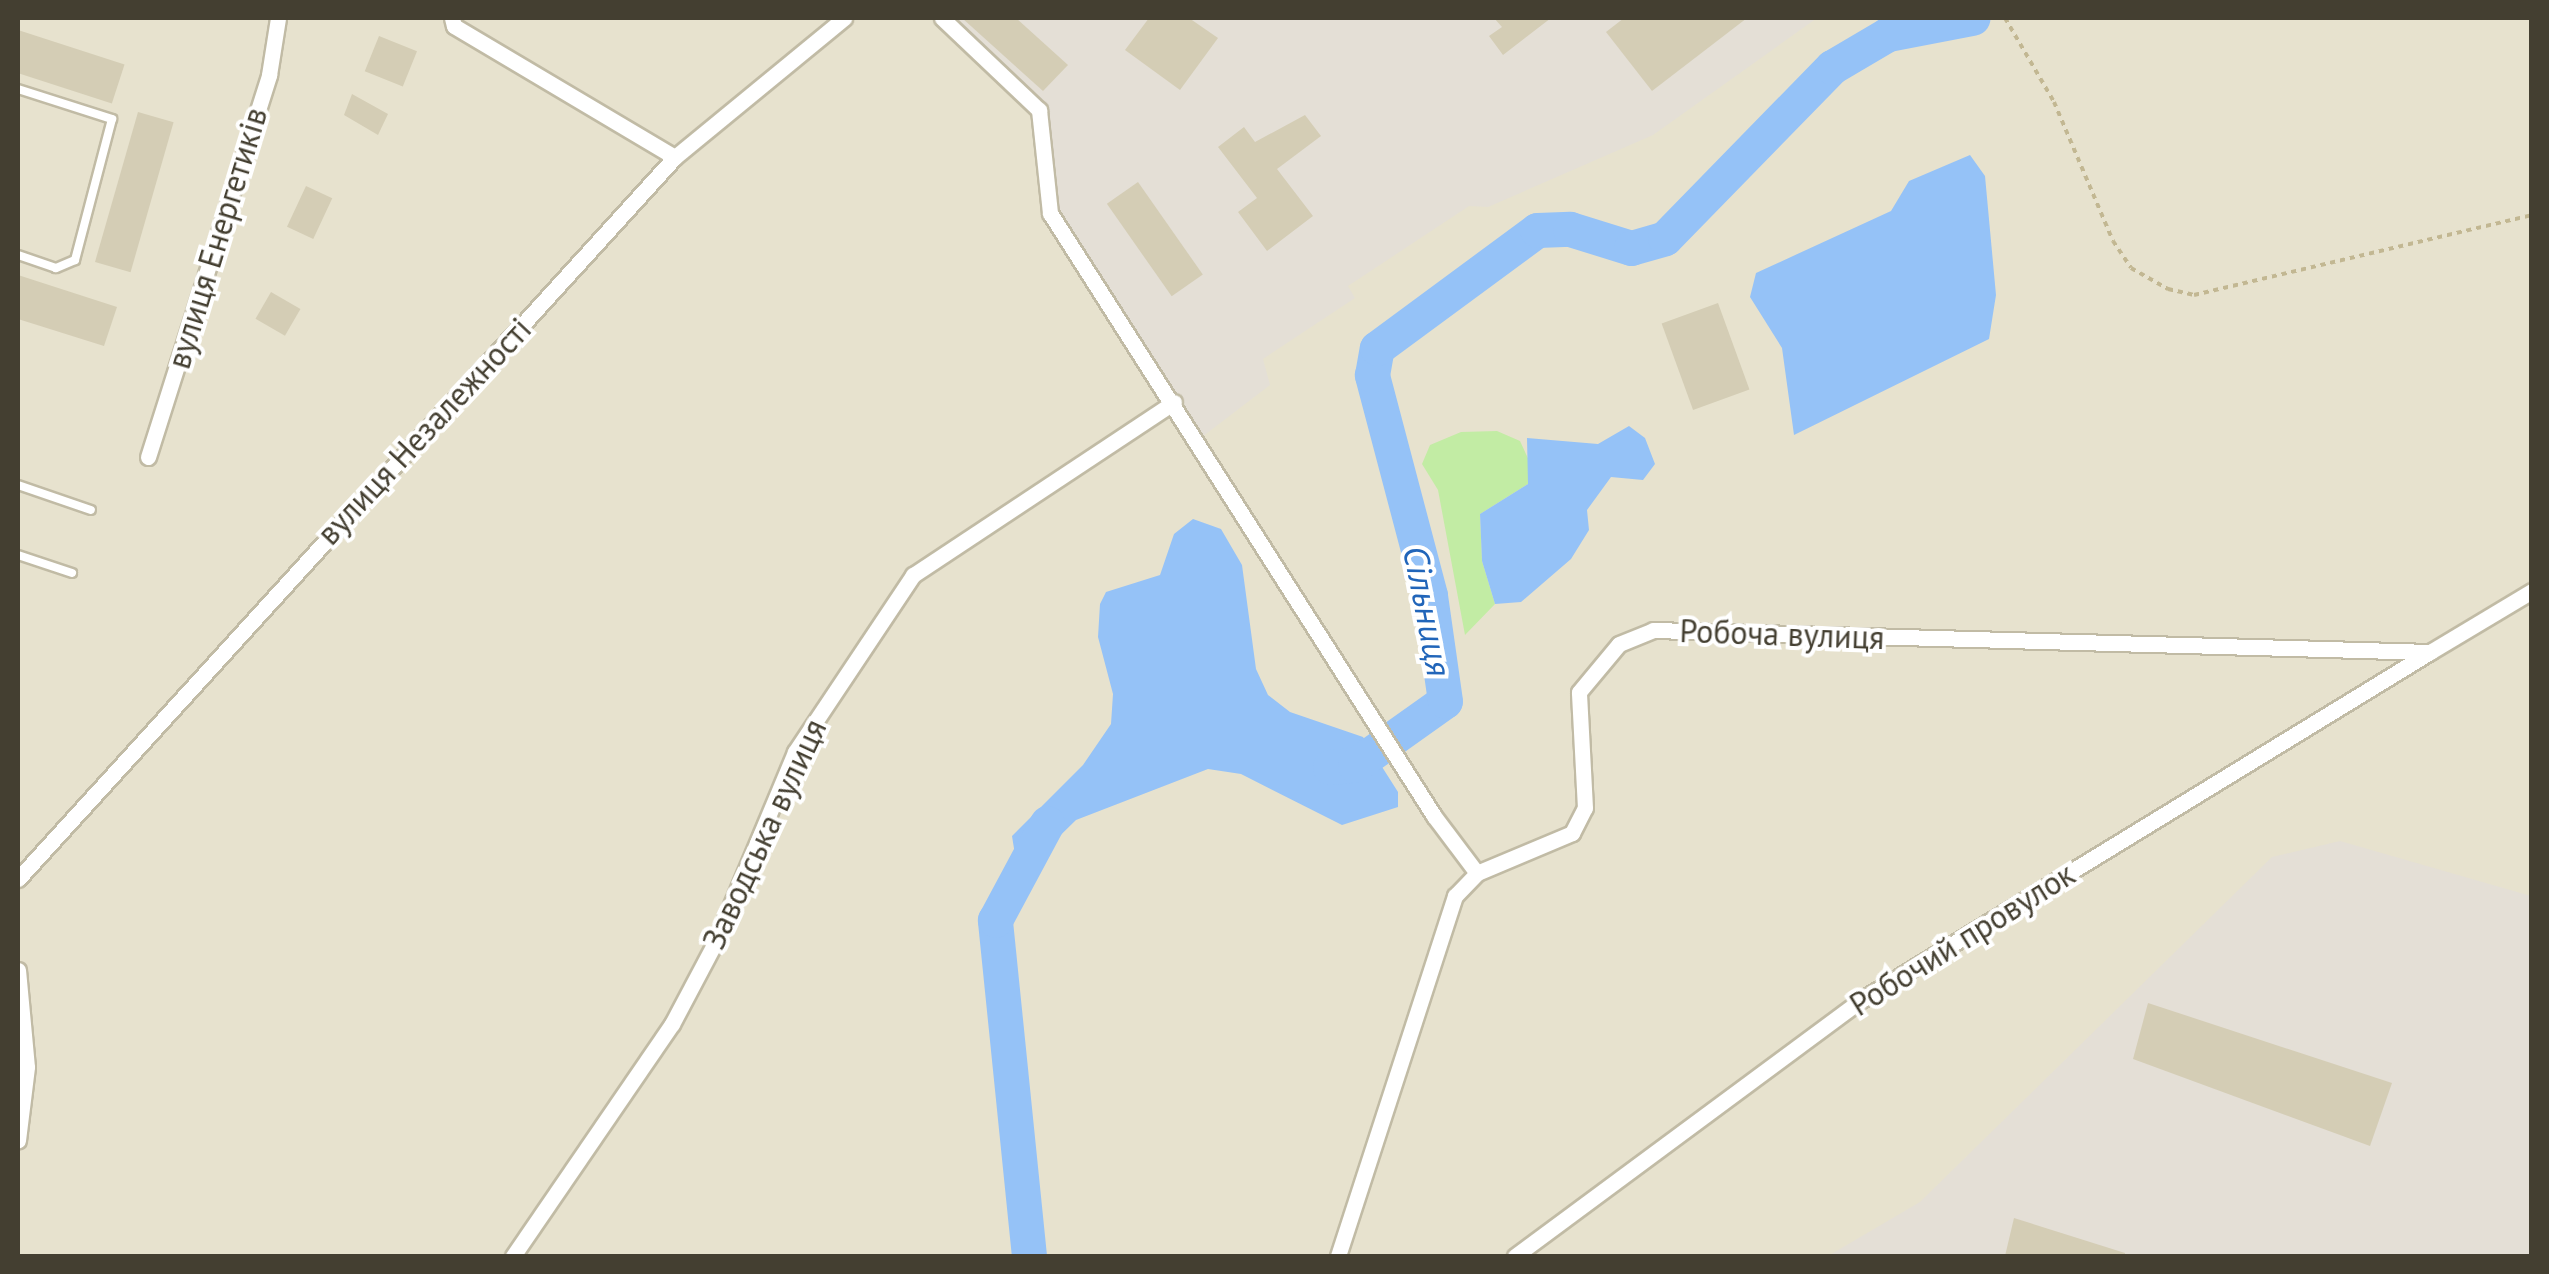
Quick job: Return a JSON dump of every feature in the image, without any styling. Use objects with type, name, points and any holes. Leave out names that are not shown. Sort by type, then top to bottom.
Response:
[{"type":"street","name":"вулиця Енергетиків","points":[[148,457],[269,75],[278,18]]},
{"type":"street","points":[[452,18],[454,26],[674,158]]},
{"type":"street","name":"вулиця Незалежності","points":[[21,873],[674,158],[844,18]]},
{"type":"street","points":[[942,18],[1038,110],[1050,213],[1174,402],[1434,816],[1477,873],[1455,896],[1338,1256]]},
{"type":"street","name":"Заводська вулиця","points":[[513,1256],[672,1024],[716,940],[795,752],[913,574],[1174,402]]},
{"type":"street","points":[[2430,652],[2532,592]]},
{"type":"street","name":"Робоча вулиця","points":[[1477,873],[1572,833],[1585,808],[1578,692],[1620,644],[1653,630],[2430,652]]},
{"type":"street","name":"Робочий провулок","points":[[1515,1256],[1861,1000],[2430,652]]},
{"type":"street","points":[[18,970],[27,1066],[18,1140]]},
{"type":"lane","points":[[18,90],[112,119],[75,260],[56,268],[18,254]]},
{"type":"lane","points":[[18,485],[91,510]]},
{"type":"lane","points":[[18,555],[72,573]]},
{"type":"path","points":[[2005,18],[2054,102],[2113,241],[2131,268],[2168,289],[2194,295],[2532,216]]},
{"type":"shaded area","points":[[18,18],[2531,18],[2531,1256],[18,1256]]},
{"type":"shaded area","points":[[942,18],[1817,18],[1653,135],[1488,207],[1469,206],[1348,286],[1355,298],[1263,359],[1270,385],[1198,440],[1050,213],[1038,110]]},
{"type":"shaded area","points":[[2340,841],[2531,896],[2531,1256],[1828,1256],[1920,1202],[2272,857]]},
{"type":"green space","points":[[1497,431],[1520,441],[1532,467],[1528,484],[1480,514],[1482,561],[1495,604],[1465,635],[1438,490],[1422,464],[1430,445],[1461,432]]},
{"type":"water","points":[[1970,155],[1985,176],[1996,295],[1989,339],[1794,435],[1782,348],[1750,297],[1756,273],[1891,211],[1909,181]]},
{"type":"water","points":[[1629,426],[1645,438],[1655,464],[1643,480],[1611,477],[1587,510],[1589,530],[1571,559],[1521,602],[1495,604],[1482,561],[1480,514],[1528,484],[1527,438],[1598,444]]},
{"type":"water","points":[[1193,519],[1221,529],[1242,565],[1256,669],[1268,695],[1290,712],[1363,737],[1398,792],[1398,807],[1342,825],[1241,774],[1208,769],[1076,820],[1028,867],[1016,861],[1012,836],[1083,765],[1111,724],[1113,694],[1098,637],[1100,604],[1106,592],[1160,575],[1174,534]]},
{"type":"building","points":[[962,18],[1016,18],[1068,65],[1043,91]]},
{"type":"building","points":[[1149,18],[1189,18],[1218,38],[1180,90],[1125,50]]},
{"type":"building","points":[[1494,18],[1551,18],[1503,55],[1489,36],[1502,27]]},
{"type":"building","points":[[1624,18],[1747,18],[1652,91],[1606,32]]},
{"type":"building","points":[[18,30],[125,65],[112,104],[18,73]]},
{"type":"building","points":[[379,36],[417,51],[403,87],[365,71]]},
{"type":"building","points":[[352,94],[388,114],[378,135],[344,115]]},
{"type":"building","points":[[138,112],[174,122],[131,272],[95,262]]},
{"type":"building","points":[[1305,115],[1321,136],[1277,169],[1313,216],[1267,251],[1238,212],[1257,198],[1218,147],[1244,127],[1255,142]]},
{"type":"building","points":[[1138,182],[1203,275],[1172,296],[1107,204]]},
{"type":"building","points":[[306,186],[332,198],[313,239],[287,227]]},
{"type":"building","points":[[18,275],[117,307],[104,346],[18,319]]},
{"type":"building","points":[[271,292],[300,309],[285,336],[256,319]]},
{"type":"building","points":[[1718,303],[1749,389],[1693,410],[1662,324]]},
{"type":"building","points":[[2148,1003],[2392,1083],[2370,1146],[2133,1059]]},
{"type":"building","points":[[2014,1218],[2125,1253],[2125,1256],[2005,1256]]},
{"type":"waterway","name":"Сільниця","points":[[1330,767],[1355,765],[1445,701],[1430,595],[1372,375],[1377,348],[1537,230],[1570,229],[1631,248],[1665,238],[1832,67],[1888,34],[1972,18]]},
{"type":"waterway","name":"Сільниця","points":[[1029,1256],[995,920],[1047,823]]}]
